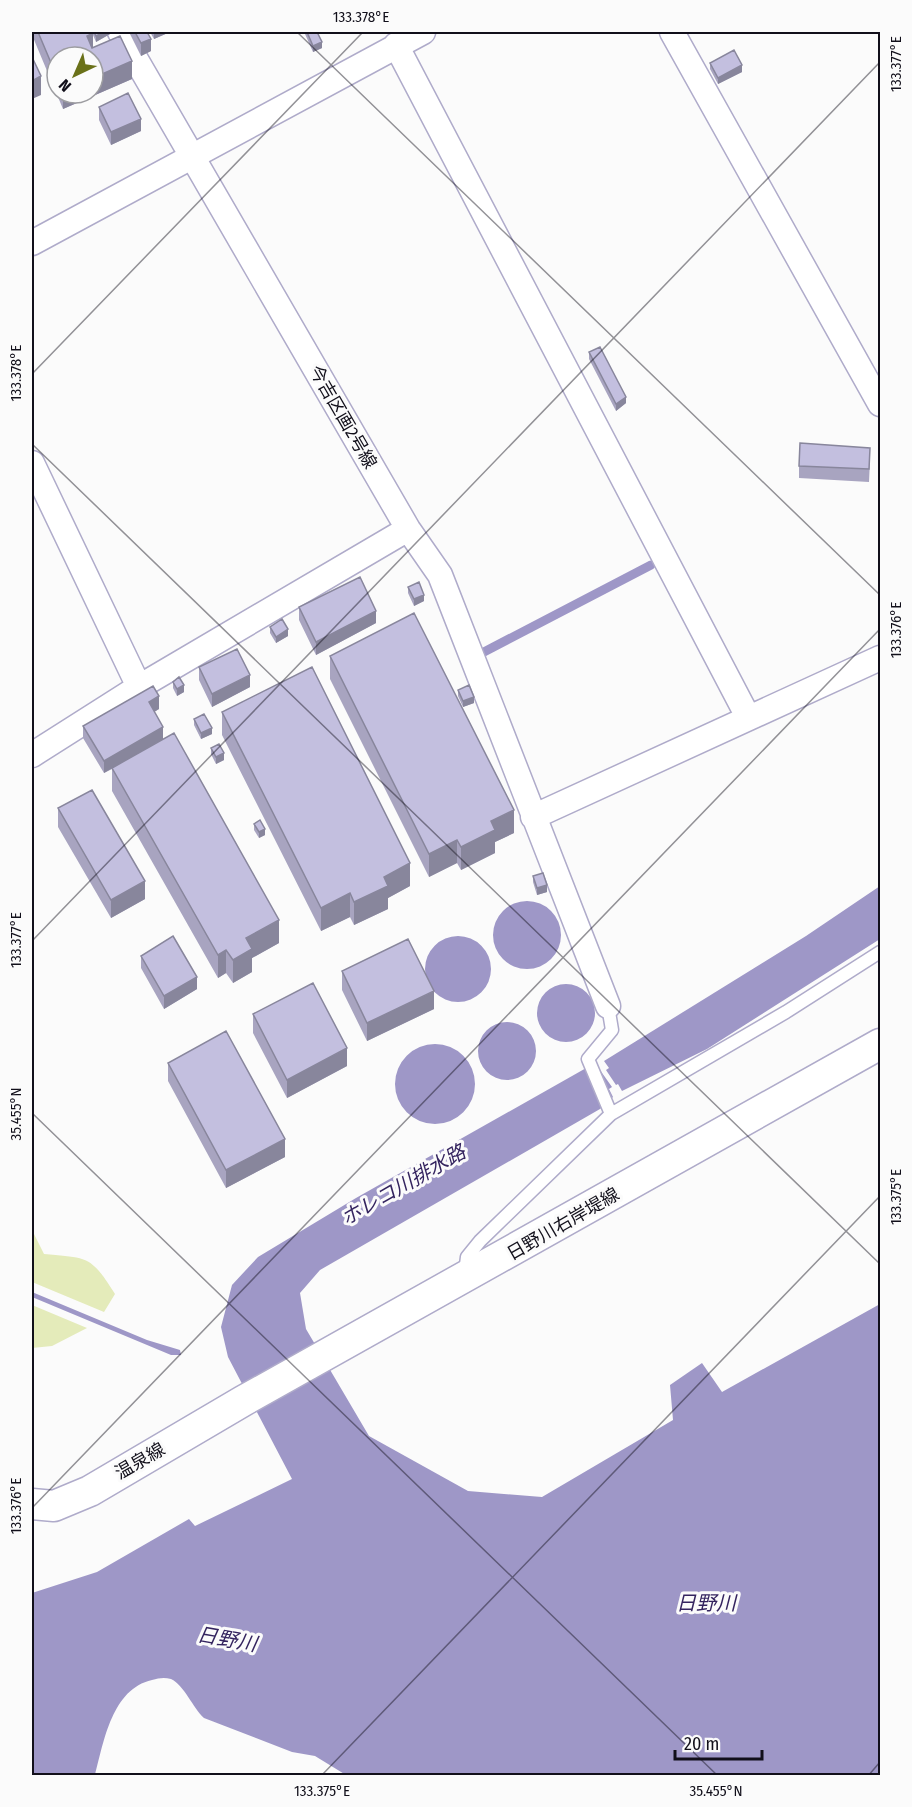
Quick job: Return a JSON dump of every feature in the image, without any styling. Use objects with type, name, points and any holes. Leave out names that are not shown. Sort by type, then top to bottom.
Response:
[{"type":"street","name":"今吉区画2号線","points":[[120,32],[137,64],[194,155],[408,529],[440,575],[608,1006]]},
{"type":"street","points":[[32,243],[423,32]]},
{"type":"street","points":[[672,32],[880,404]]},
{"type":"street","points":[[396,45],[748,717]]},
{"type":"street","points":[[32,463],[139,687]]},
{"type":"street","points":[[32,755],[139,687],[408,529]]},
{"type":"street","points":[[533,817],[880,658]]},
{"type":"street","name":"日野川右岸堤線","points":[[243,1401],[465,1279],[880,1044]]},
{"type":"street","name":"温泉線","points":[[32,1504],[54,1506],[90,1491],[243,1401]]},
{"type":"lane","points":[[465,1279],[467,1257],[480,1241],[611,1114],[786,1012],[880,952]]},
{"type":"lane","points":[[608,1006],[612,1030],[588,1059],[611,1114]]},
{"type":"green space","points":[[32,1230],[44,1254],[80,1258],[100,1272],[115,1294],[104,1312],[32,1282]]},
{"type":"green space","points":[[32,1305],[87,1328],[52,1346],[32,1348]]},
{"type":"water","points":[[880,886],[880,939],[707,1049],[622,1091],[618,1084],[616,1085],[606,1070],[609,1068],[604,1061],[806,936]]},
{"type":"water","points":[[527,901],[540,904],[551,911],[558,922],[561,935],[558,948],[551,959],[540,966],[527,969],[514,966],[503,959],[496,948],[493,935],[496,922],[503,911],[514,904]]},
{"type":"water","points":[[451,936],[465,936],[477,941],[486,950],[491,969],[489,982],[482,993],[465,1002],[451,1002],[439,997],[430,988],[425,976],[425,962],[430,950],[439,941]]},
{"type":"water","points":[[560,984],[572,984],[582,988],[591,997],[595,1019],[587,1034],[572,1042],[560,1042],[550,1038],[541,1029],[537,1019],[537,1007],[541,997],[550,988]]},
{"type":"water","points":[[501,1022],[513,1022],[523,1026],[532,1035],[536,1057],[528,1072],[513,1080],[501,1080],[491,1076],[482,1067],[478,1057],[478,1045],[482,1035],[491,1026]]},
{"type":"water","points":[[435,1044],[450,1047],[463,1056],[472,1069],[475,1084],[472,1099],[463,1112],[450,1121],[435,1124],[420,1121],[407,1112],[398,1099],[395,1084],[398,1069],[407,1056],[420,1047]]},
{"type":"water","name":"日野川","points":[[595,1063],[612,1087],[609,1089],[613,1097],[600,1109],[320,1270],[300,1293],[306,1329],[369,1436],[468,1491],[542,1497],[673,1420],[670,1385],[702,1363],[722,1392],[880,1304],[880,1775],[346,1775],[315,1756],[292,1752],[204,1718],[176,1682],[164,1678],[138,1685],[119,1705],[106,1732],[95,1775],[32,1775],[32,1593],[97,1572],[189,1519],[195,1526],[292,1479],[228,1357],[221,1327],[232,1285],[258,1257],[356,1198]]},
{"type":"water","points":[[32,1292],[147,1340],[180,1350],[181,1355],[171,1355],[32,1297]]},
{"type":"building","points":[[38,32],[93,33],[87,36],[91,45],[45,45],[45,49]]},
{"type":"building","points":[[135,32],[147,32],[151,39],[141,43]]},
{"type":"building","points":[[307,32],[317,32],[322,42],[313,46]]},
{"type":"building","points":[[120,36],[132,61],[105,73],[105,45],[99,45]]},
{"type":"building","points":[[734,50],[742,65],[718,78],[710,63]]},
{"type":"building","points":[[32,57],[41,76],[32,81]]},
{"type":"building","points":[[128,93],[141,119],[111,132],[99,107]]},
{"type":"building","points":[[600,347],[626,397],[616,404],[589,352]]},
{"type":"building","points":[[800,443],[870,448],[869,469],[799,466]]},
{"type":"building","points":[[360,577],[376,611],[316,642],[299,607]]},
{"type":"building","points":[[419,582],[424,595],[414,599],[408,587]]},
{"type":"building","points":[[414,613],[514,810],[491,821],[495,830],[461,847],[457,840],[429,854],[330,656]]},
{"type":"building","points":[[282,619],[288,629],[276,637],[270,627]]},
{"type":"building","points":[[237,649],[250,675],[212,694],[199,667]]},
{"type":"building","points":[[312,667],[410,863],[384,877],[388,886],[354,902],[350,893],[321,908],[222,712]]},
{"type":"building","points":[[179,677],[184,685],[177,689],[173,682]]},
{"type":"building","points":[[469,685],[474,697],[463,701],[458,690]]},
{"type":"building","points":[[153,686],[159,696],[149,702],[163,727],[104,761],[83,726]]},
{"type":"building","points":[[204,714],[212,728],[201,733],[194,719]]},
{"type":"building","points":[[174,733],[279,920],[246,938],[252,949],[233,960],[226,950],[218,955],[112,768]]},
{"type":"building","points":[[219,744],[224,753],[216,757],[211,748]]},
{"type":"building","points":[[92,790],[145,881],[111,900],[58,808]]},
{"type":"building","points":[[260,820],[265,829],[259,832],[254,824]]},
{"type":"building","points":[[543,873],[547,885],[537,888],[533,876]]},
{"type":"building","points":[[173,936],[197,977],[164,996],[141,956]]},
{"type":"building","points":[[408,939],[434,991],[367,1023],[342,971]]},
{"type":"building","points":[[313,983],[347,1048],[287,1080],[253,1014]]},
{"type":"building","points":[[226,1031],[285,1139],[226,1170],[168,1063]]},
{"type":"waterway","points":[[482,653],[651,565]]},
{"type":"water label","name":"ホレコ川排水路","points":[[403,1185]]}]
